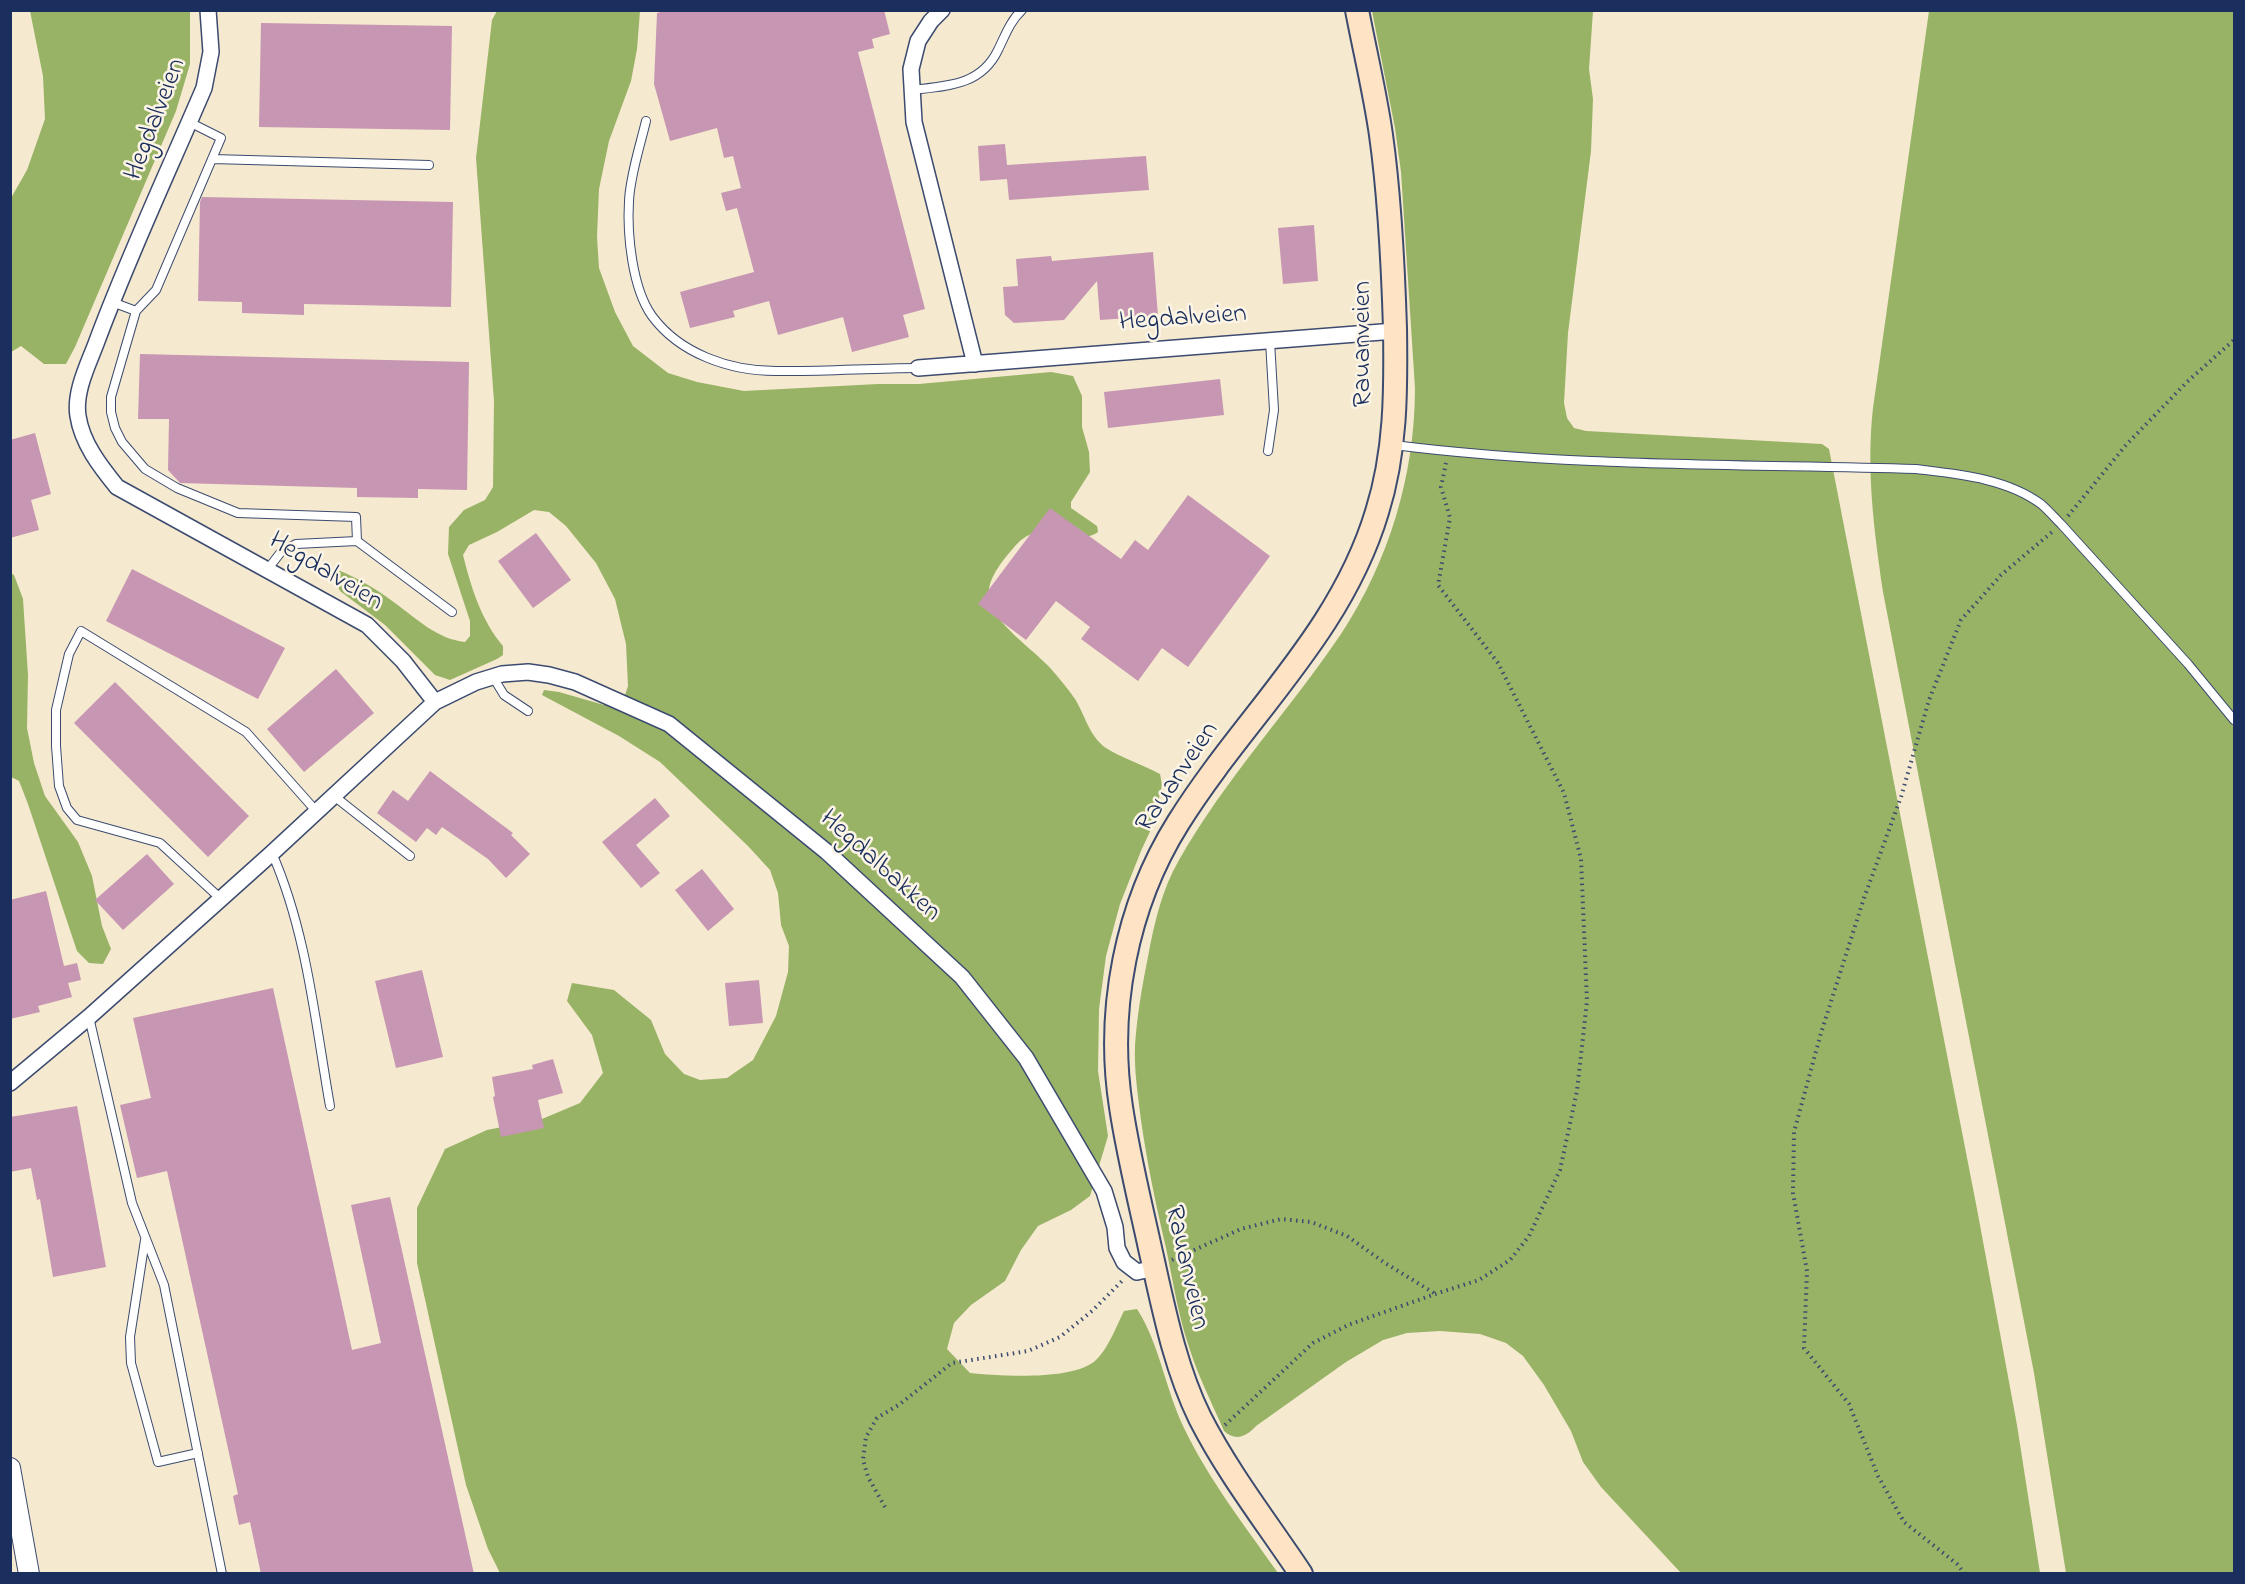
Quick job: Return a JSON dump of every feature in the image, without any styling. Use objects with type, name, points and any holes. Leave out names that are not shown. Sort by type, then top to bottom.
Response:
[{"type":"main road","name":"Rauanveien","points":[[1301,1574],[1211,1438],[1193,1403],[1179,1367],[1166,1320],[1146,1270],[1121,1107],[1117,1066],[1118,1010],[1129,939],[1152,874],[1177,825],[1201,789],[1324,626],[1342,596],[1364,550],[1384,489],[1392,445],[1396,389],[1394,283],[1388,190],[1379,122],[1357,10]]},
{"type":"street","name":"Hegdalveien","points":[[208,10],[211,52],[204,88],[112,302],[82,382],[77,414],[83,436],[97,461],[117,487],[367,625],[403,661],[435,702]]},
{"type":"street","points":[[942,10],[931,21],[918,41],[911,69],[911,90],[914,122],[975,364]]},
{"type":"street","name":"Hegdalveien","points":[[918,368],[1395,331]]},
{"type":"street","name":"Hegdalbakken","points":[[435,702],[476,682],[528,672],[575,682],[669,724],[827,852],[962,976],[1026,1058],[1104,1191],[1115,1227],[1117,1248],[1124,1262],[1146,1270]]},
{"type":"street","points":[[10,1083],[89,1017],[221,899],[435,702]]},
{"type":"street","points":[[11,1474],[29,1574]]},
{"type":"lane","points":[[911,90],[950,86],[981,74],[994,58],[1014,18],[1022,10]]},
{"type":"lane","points":[[646,121],[629,200],[631,247],[639,288],[651,315],[675,340],[699,355],[730,365],[775,371],[918,368]]},
{"type":"lane","points":[[189,122],[221,138],[156,290],[136,311],[111,397],[114,428],[145,469],[177,488],[238,513],[356,516],[357,541]]},
{"type":"lane","points":[[212,159],[429,165]]},
{"type":"lane","points":[[112,302],[136,311]]},
{"type":"lane","points":[[1268,451],[1274,410],[1270,341]]},
{"type":"lane","points":[[1392,445],[1449,452],[1627,462],[1934,471],[1987,480],[2041,504],[2181,655],[2235,720]]},
{"type":"lane","points":[[267,570],[281,552],[296,544],[357,541],[452,612]]},
{"type":"lane","points":[[221,899],[160,843],[77,820],[67,808],[59,786],[56,710],[69,654],[81,632],[246,732],[317,812]]},
{"type":"lane","points":[[493,677],[504,695],[528,711]]},
{"type":"lane","points":[[334,796],[410,856]]},
{"type":"lane","points":[[272,853],[286,886],[299,931],[330,1106]]},
{"type":"lane","points":[[89,1017],[132,1203],[164,1285],[222,1574]]},
{"type":"lane","points":[[146,1238],[130,1337],[131,1363],[158,1462],[198,1453]]},
{"type":"path","points":[[1965,1574],[1958,1564],[1904,1522],[1878,1476],[1849,1404],[1804,1348],[1807,1271],[1793,1193],[1794,1132],[1821,1033],[1864,898],[1901,797],[1929,700],[1961,620],[2001,575],[2061,524],[2126,445],[2187,382],[2235,340]]},
{"type":"path","points":[[1211,1438],[1313,1343],[1348,1325],[1479,1280],[1510,1260],[1529,1236],[1560,1170],[1578,1091],[1587,1000],[1581,859],[1564,793],[1498,663],[1438,585],[1450,518],[1441,488],[1449,452]]},
{"type":"path","points":[[885,1507],[868,1477],[863,1460],[866,1437],[877,1418],[900,1404],[952,1363],[1028,1351],[1060,1337],[1092,1311],[1118,1284],[1241,1229],[1281,1219],[1311,1222],[1347,1236],[1435,1294]]},
{"type":"green space","points":[[30,11],[190,11],[190,64],[176,111],[66,364],[44,364],[21,346],[11,352],[11,198],[27,170],[45,119],[43,76]]},
{"type":"green space","points":[[497,11],[640,11],[637,49],[631,81],[609,141],[599,189],[597,237],[599,268],[615,312],[633,346],[668,373],[697,382],[744,391],[919,384],[1051,372],[1073,376],[1082,396],[1082,427],[1089,452],[1090,472],[1071,502],[1071,508],[1097,526],[1098,532],[1080,537],[1049,532],[1027,536],[1017,544],[998,568],[989,588],[989,595],[997,616],[1055,673],[1070,692],[1095,738],[1118,755],[1160,774],[1162,785],[1153,825],[1120,904],[1106,956],[1099,1009],[1098,1071],[1108,1136],[1090,1196],[1071,1210],[1038,1226],[1021,1250],[1005,1281],[971,1305],[954,1323],[947,1349],[970,1373],[1036,1376],[1071,1371],[1086,1367],[1096,1360],[1108,1343],[1124,1311],[1137,1309],[1151,1337],[1177,1413],[1194,1447],[1228,1502],[1278,1573],[500,1573],[488,1549],[466,1485],[417,1263],[417,1208],[445,1149],[487,1130],[542,1119],[580,1103],[603,1073],[592,1035],[567,1001],[572,983],[614,990],[651,1020],[665,1054],[684,1074],[700,1080],[727,1078],[753,1060],[776,1016],[788,972],[789,946],[781,925],[778,893],[770,870],[748,846],[660,762],[619,736],[542,695],[544,690],[559,692],[604,705],[624,698],[628,686],[626,644],[615,599],[596,563],[566,526],[549,512],[534,510],[497,532],[469,545],[463,555],[478,603],[495,636],[503,646],[503,655],[450,680],[435,675],[385,625],[340,591],[334,578],[338,570],[360,581],[445,637],[465,642],[470,636],[470,621],[448,554],[449,527],[464,510],[485,500],[493,487],[494,401],[476,158],[492,20]]},
{"type":"green space","points":[[1372,11],[1593,11],[1589,69],[1593,99],[1591,151],[1568,333],[1564,403],[1567,418],[1574,428],[1586,431],[1822,444],[1829,449],[1977,1209],[2017,1425],[2040,1573],[1681,1573],[1601,1487],[1583,1462],[1571,1431],[1544,1385],[1523,1356],[1506,1343],[1480,1334],[1440,1331],[1407,1333],[1383,1340],[1346,1362],[1249,1433],[1237,1437],[1224,1431],[1201,1379],[1185,1335],[1146,1152],[1135,1064],[1138,1012],[1156,919],[1173,871],[1216,801],[1321,662],[1358,606],[1386,547],[1404,485],[1414,421],[1415,388],[1401,172],[1395,128]]},
{"type":"green space","points":[[1929,11],[2234,11],[2234,1573],[2066,1573],[2034,1373],[1883,592],[1872,500],[1870,454],[1873,408]]},
{"type":"green space","points":[[10,573],[14,575],[23,599],[28,675],[27,728],[34,763],[45,796],[78,842],[92,876],[102,926],[111,949],[103,964],[89,963],[77,951],[28,804],[19,781],[11,777]]},
{"type":"building","points":[[668,10],[884,10],[890,34],[872,39],[874,48],[858,52],[925,309],[903,315],[909,337],[852,352],[843,317],[778,335],[769,301],[733,311],[735,317],[690,328],[680,292],[754,272],[737,208],[726,211],[721,193],[741,188],[733,156],[724,158],[717,128],[670,141],[654,84],[657,13]]},
{"type":"building","points":[[261,23],[452,26],[450,130],[259,127]]},
{"type":"building","points":[[1005,144],[1007,165],[1146,156],[1149,190],[1009,200],[1007,179],[980,181],[978,146]]},
{"type":"building","points":[[202,197],[453,202],[451,307],[304,304],[304,315],[242,313],[242,302],[198,301],[200,202]]},
{"type":"building","points":[[1314,225],[1318,281],[1283,284],[1278,228]]},
{"type":"building","points":[[1153,252],[1158,316],[1100,320],[1097,281],[1064,320],[1014,323],[1005,315],[1003,287],[1018,286],[1016,259],[1051,256],[1052,261]]},
{"type":"building","points":[[140,354],[469,362],[467,490],[418,489],[418,498],[357,497],[357,488],[180,483],[168,470],[169,419],[138,419]]},
{"type":"building","points":[[1220,379],[1224,415],[1108,428],[1104,392]]},
{"type":"building","points":[[35,433],[51,494],[31,500],[39,530],[10,538],[10,440]]},
{"type":"building","points":[[1188,495],[1270,556],[1188,667],[1162,648],[1138,681],[1081,639],[1090,627],[1056,601],[1026,640],[978,604],[1050,508],[1121,559],[1135,540],[1148,550]]},
{"type":"building","points":[[536,533],[571,580],[533,608],[498,561]]},
{"type":"building","points":[[132,569],[285,648],[258,699],[106,621]]},
{"type":"building","points":[[336,669],[374,713],[304,772],[267,729]]},
{"type":"building","points":[[115,682],[249,816],[208,857],[74,723]]},
{"type":"building","points":[[430,771],[513,833],[511,835],[530,854],[506,878],[488,859],[442,827],[436,835],[427,828],[416,842],[377,813],[393,790],[408,801]]},
{"type":"building","points":[[655,798],[670,816],[636,845],[660,873],[641,888],[602,842]]},
{"type":"building","points":[[147,854],[174,884],[123,930],[95,900]]},
{"type":"building","points":[[702,869],[734,909],[708,931],[675,890]]},
{"type":"building","points":[[46,891],[64,966],[77,963],[81,980],[68,983],[72,997],[38,1006],[40,1012],[10,1019],[10,900]]},
{"type":"building","points":[[422,970],[443,1057],[396,1068],[375,981]]},
{"type":"building","points":[[759,980],[763,1023],[729,1026],[725,983]]},
{"type":"building","points":[[273,988],[352,1350],[381,1343],[351,1205],[390,1197],[474,1574],[261,1574],[250,1522],[239,1525],[233,1496],[238,1494],[167,1171],[137,1178],[120,1105],[151,1098],[133,1018]]},
{"type":"building","points":[[553,1059],[563,1093],[538,1100],[544,1128],[501,1137],[493,1097],[495,1096],[492,1077],[533,1069],[532,1065]]},
{"type":"building","points":[[77,1106],[106,1267],[53,1277],[40,1199],[37,1200],[31,1168],[10,1172],[10,1117]]}]
